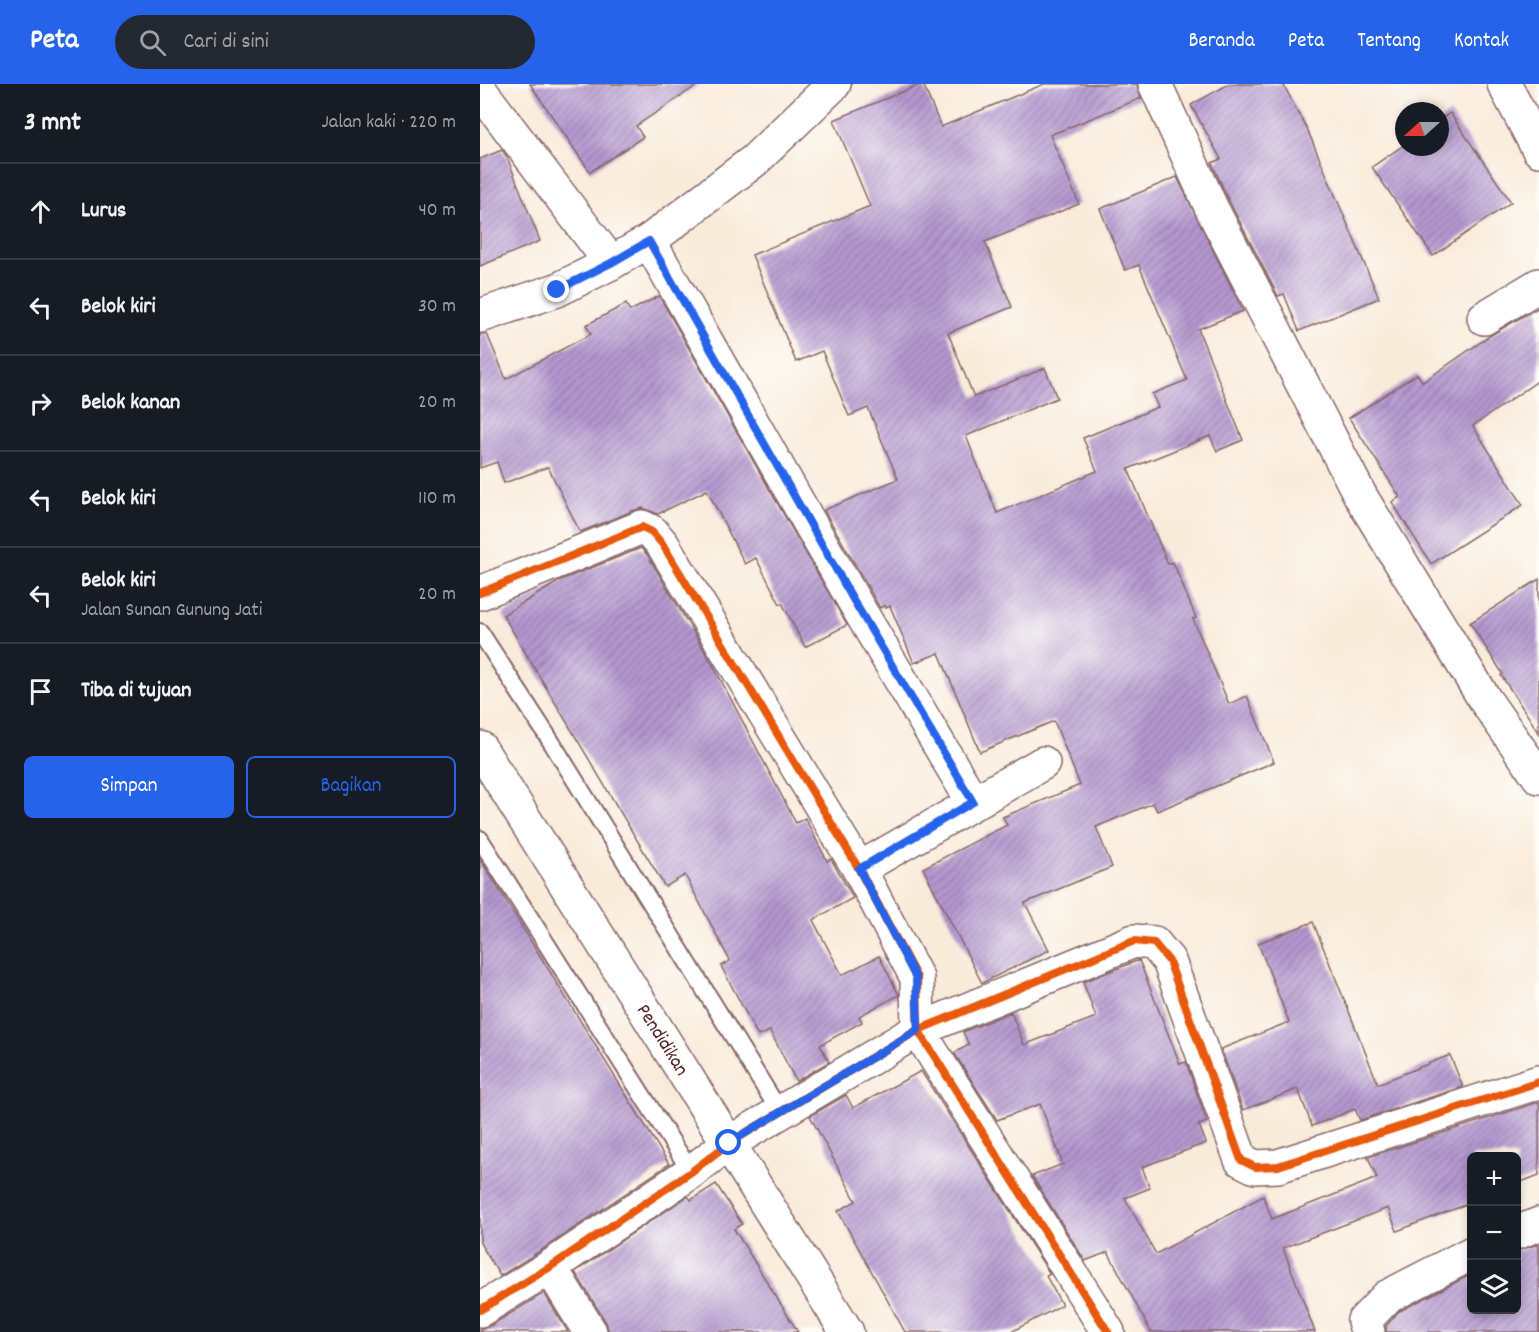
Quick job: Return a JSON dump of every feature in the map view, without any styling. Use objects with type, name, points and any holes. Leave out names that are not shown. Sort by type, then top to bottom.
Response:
[{"type":"street","points":[[480,316],[557,290],[649,241],[755,160],[834,84]]},
{"type":"street","points":[[1155,84],[1211,207],[1361,497],[1485,700],[1539,777]]},
{"type":"street","points":[[1504,84],[1539,150]]},
{"type":"street","points":[[485,91],[611,263]]},
{"type":"street","points":[[649,241],[860,611],[973,802]]},
{"type":"street","points":[[1484,318],[1539,285]]},
{"type":"street","points":[[480,593],[642,527],[652,532],[663,544],[859,869],[916,978],[918,1030],[1108,1332]]},
{"type":"street","name":"Pendidikan","points":[[480,748],[847,1332]]},
{"type":"street","points":[[859,869],[1042,763]]},
{"type":"street","points":[[480,1310],[550,1267],[691,1172],[729,1143],[918,1030],[1134,941],[1154,943],[1169,961],[1241,1160],[1255,1167],[1278,1166],[1539,1082]]},
{"type":"street","points":[[1521,1231],[1539,1224]]},
{"type":"street","points":[[1368,1332],[1364,1321],[1387,1297],[1467,1256]]},
{"type":"street","points":[[550,1267],[590,1332]]},
{"type":"lane","points":[[480,632],[552,743],[780,1112]]},
{"type":"lane","points":[[480,839],[691,1172]]},
{"type":"building","points":[[530,84],[699,84],[636,126],[643,137],[590,172]]},
{"type":"building","points":[[923,84],[941,127],[1044,84],[1137,84],[1141,98],[1050,135],[1079,204],[985,242],[1012,307],[948,333],[974,397],[1045,368],[1057,398],[966,436],[997,513],[1097,471],[1083,438],[1158,407],[1152,394],[1187,380],[1139,265],[1125,270],[1100,209],[1177,177],[1243,311],[1198,329],[1243,440],[1217,451],[1210,436],[1128,469],[1168,564],[1173,562],[1196,618],[1193,619],[1229,704],[1247,696],[1274,762],[1157,811],[1153,803],[1096,827],[1112,867],[1025,903],[1049,950],[982,983],[923,868],[1007,825],[1003,817],[1080,785],[1054,721],[980,752],[939,653],[914,663],[890,606],[886,608],[885,605],[880,608],[824,510],[898,479],[868,408],[849,416],[822,351],[796,362],[752,255],[870,206],[834,120]]},
{"type":"building","points":[[1229,84],[1283,84],[1307,129],[1379,298],[1299,331],[1284,294],[1278,296],[1228,199],[1212,163],[1221,159],[1191,105]]},
{"type":"building","points":[[1449,114],[1511,202],[1433,256],[1372,167],[1395,151],[1395,156],[1449,156]]},
{"type":"building","points":[[502,150],[507,157],[540,241],[480,266],[480,159]]},
{"type":"building","points":[[659,296],[847,625],[805,647],[756,558],[745,564],[707,490],[658,514],[643,508],[580,532],[548,467],[504,483],[497,462],[480,468],[480,334],[487,334],[506,379],[591,334],[586,325],[626,304],[630,311]]},
{"type":"building","points":[[1539,307],[1539,380],[1473,426],[1523,505],[1431,564],[1392,502],[1400,497],[1349,418],[1417,374],[1423,382],[1491,335]]},
{"type":"building","points":[[641,548],[713,665],[796,823],[805,818],[827,861],[831,859],[853,898],[813,920],[842,975],[879,956],[899,995],[859,1016],[862,1022],[820,1045],[829,1062],[796,1081],[770,1031],[758,1036],[721,966],[730,961],[685,875],[665,887],[503,615],[561,580]]},
{"type":"building","points":[[1539,579],[1539,733],[1470,623]]},
{"type":"building","points":[[480,859],[669,1164],[500,1276],[480,1243]]},
{"type":"building","points":[[1313,922],[1378,1084],[1450,1055],[1463,1087],[1360,1120],[1355,1109],[1312,1126],[1298,1089],[1243,1110],[1221,1049],[1289,1022],[1258,943]]},
{"type":"building","points":[[1139,960],[1180,1064],[1186,1062],[1207,1122],[1199,1125],[1206,1143],[1142,1167],[1150,1188],[1125,1198],[1156,1254],[1263,1196],[1272,1219],[1377,1178],[1368,1157],[1539,1102],[1539,1175],[1521,1182],[1521,1152],[1467,1152],[1467,1204],[1397,1231],[1388,1208],[1283,1248],[1315,1332],[1151,1332],[1108,1252],[1085,1261],[1032,1176],[1063,1164],[1040,1104],[997,1120],[954,1053],[969,1045],[963,1032],[1011,1012],[1024,1045],[1096,1017],[1083,982]]},
{"type":"building","points":[[921,1071],[1050,1274],[1046,1276],[1062,1305],[1011,1332],[905,1332],[838,1211],[856,1201],[810,1116],[846,1095],[853,1108]]},
{"type":"building","points":[[716,1184],[742,1224],[734,1229],[798,1332],[609,1332],[606,1322],[575,1272],[688,1196],[691,1200]]},
{"type":"building","points":[[1539,1244],[1539,1332],[1386,1332],[1386,1326],[1398,1312],[1467,1277],[1467,1314],[1521,1314],[1521,1249]]},
{"type":"building","points":[[544,1293],[568,1332],[480,1332],[480,1329],[490,1326]]},
{"type":"cycle path","points":[[480,593],[642,527],[652,532],[663,545],[859,869],[917,978],[918,1030],[1108,1332]]},
{"type":"cycle path","points":[[480,1310],[550,1267],[691,1172],[729,1143],[918,1030],[1134,941],[1154,943],[1169,961],[1241,1160],[1255,1167],[1278,1166],[1539,1082]]},
{"type":"route","points":[[557,290],[649,241],[854,601],[973,802],[859,869],[916,978],[918,1030],[729,1143]]}]
